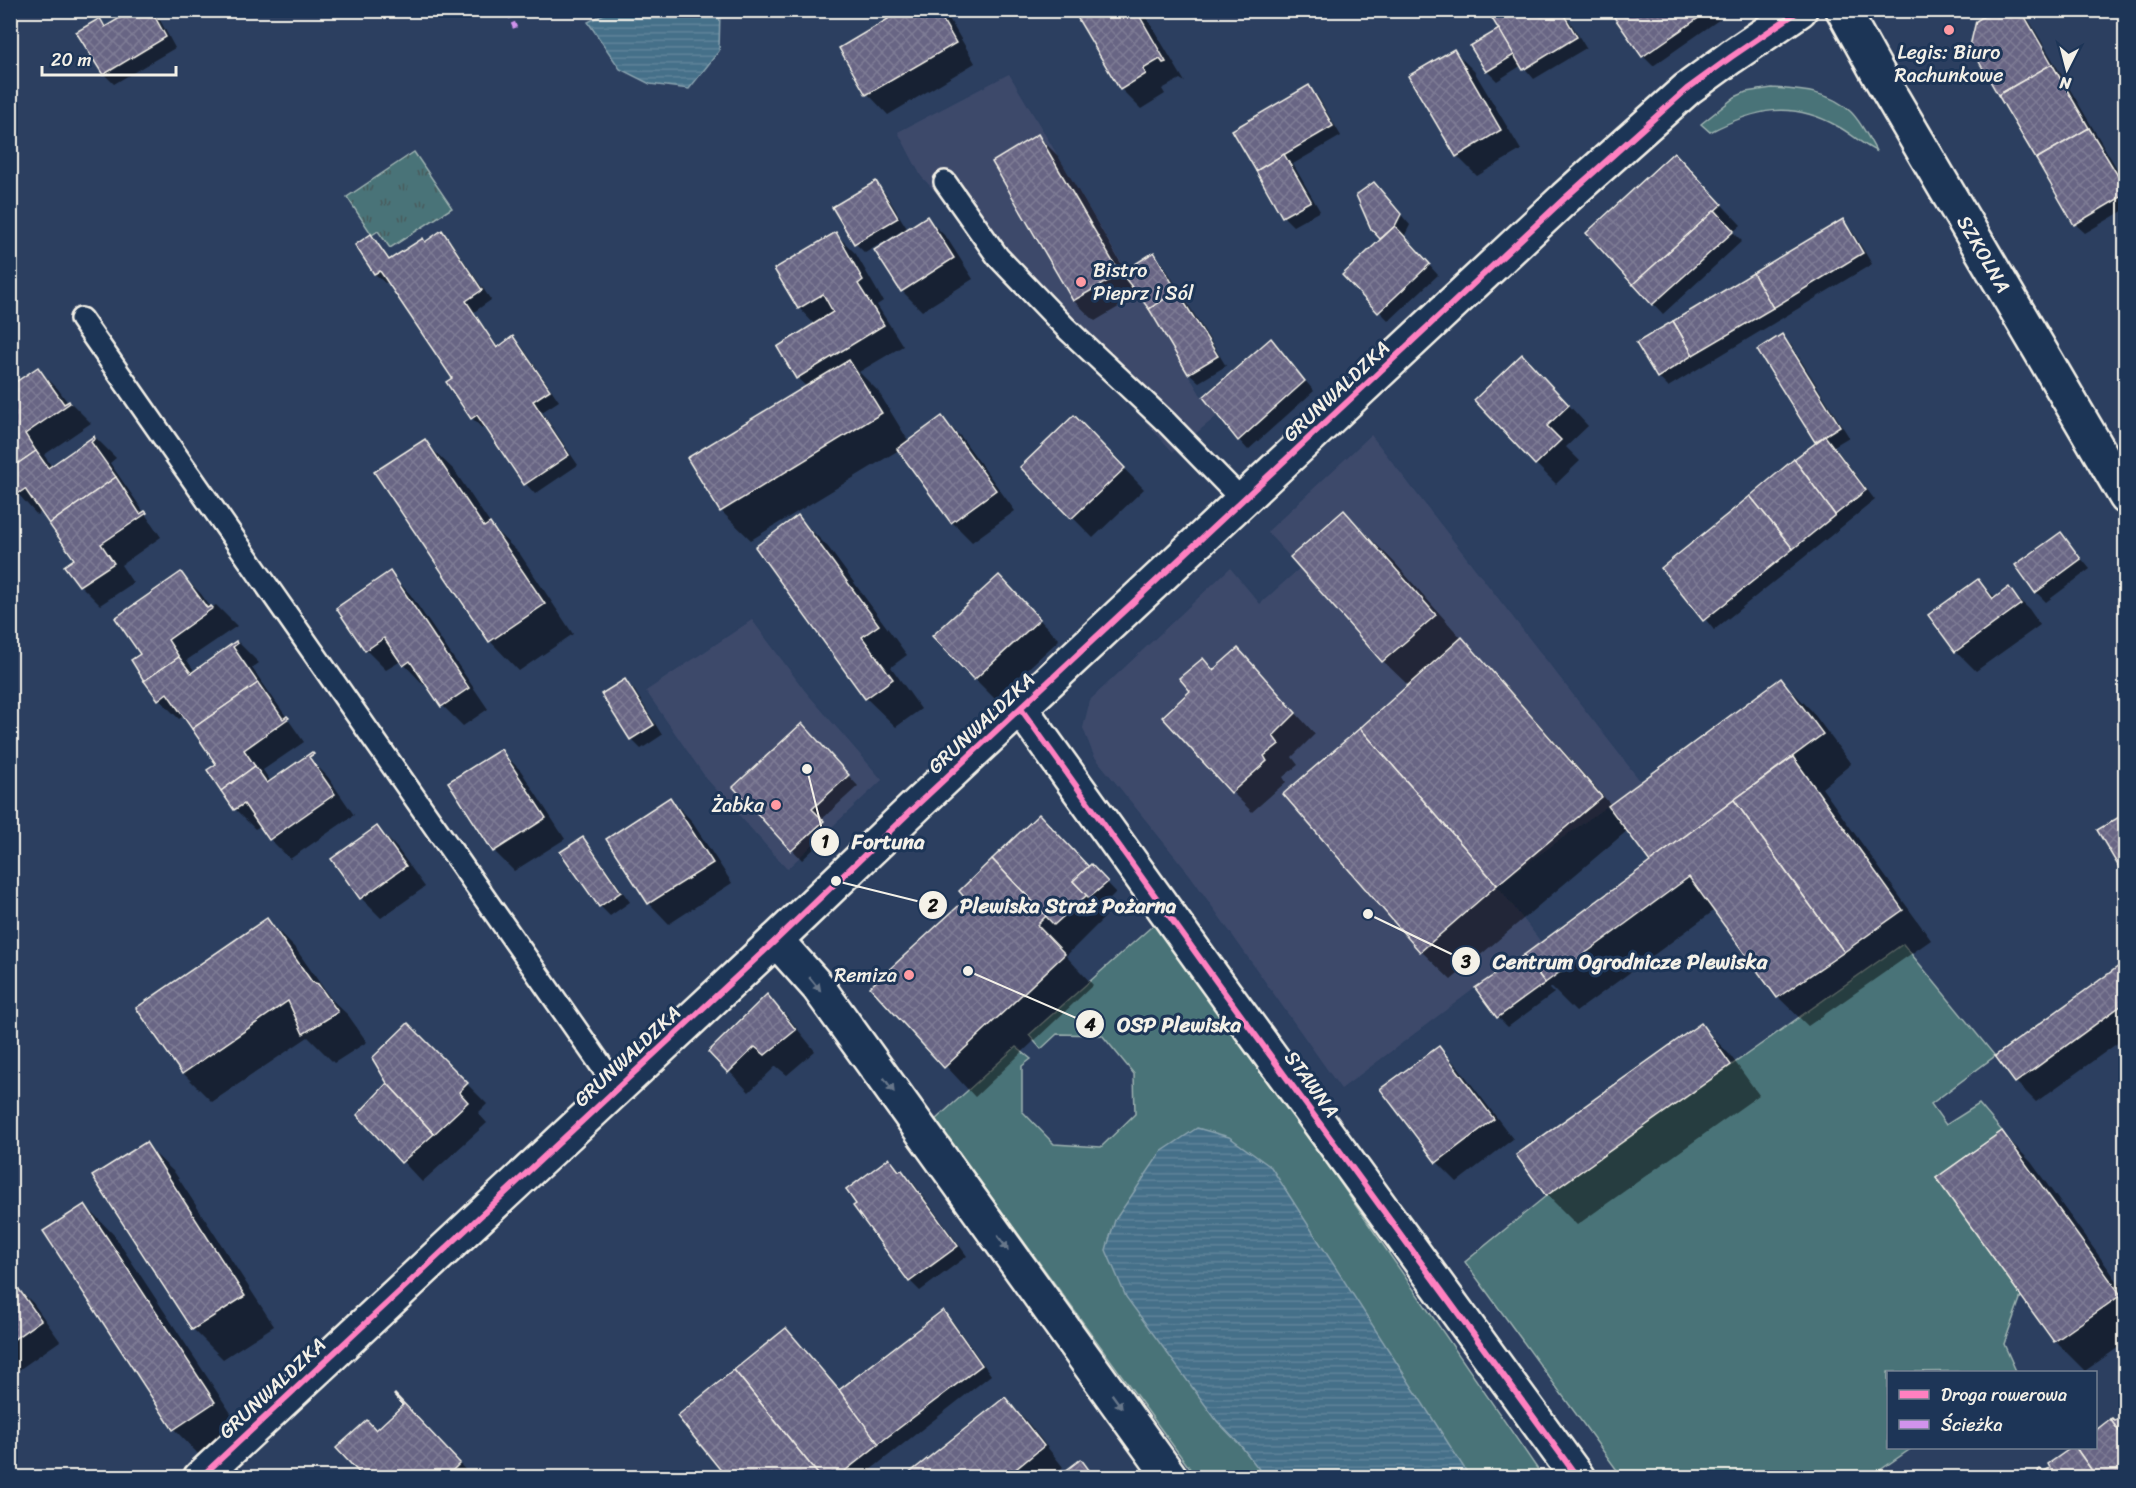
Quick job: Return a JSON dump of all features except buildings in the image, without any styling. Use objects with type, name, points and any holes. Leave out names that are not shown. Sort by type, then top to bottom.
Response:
[{"type":"street","name":"GRUNWALDZKA","points":[[200,1478],[1565,198],[1661,111],[1731,57],[1800,10]]},
{"type":"street","name":"SZKOLNA","points":[[1843,10],[2125,494]]},
{"type":"street","name":"STAWNA","points":[[1021,709],[1578,1478]]},
{"type":"street","points":[[776,940],[830,1004],[1171,1478]]},
{"type":"lane","points":[[945,182],[999,257],[1066,328],[1167,423],[1243,501]]},
{"type":"lane","points":[[81,319],[618,1088]]},
{"type":"shaded area","points":[[610,11],[720,11],[719,51],[689,89],[650,84],[620,69],[588,22]]},
{"type":"shaded area","points":[[1009,74],[1200,394],[1217,416],[1173,452],[921,176],[898,132]]},
{"type":"shaded area","points":[[1371,435],[1641,782],[1497,885],[1541,942],[1475,988],[1341,1089],[1190,875],[1094,756],[1083,728],[1090,700],[1230,568],[1260,604],[1300,568],[1267,532]]},
{"type":"shaded area","points":[[752,620],[805,691],[882,780],[787,869],[706,778],[646,691]]},
{"type":"shaded area","points":[[1197,1128],[1229,1137],[1271,1167],[1470,1477],[1265,1477],[1241,1446],[1217,1421],[1126,1297],[1106,1250],[1115,1220],[1161,1152]]},
{"type":"green space","points":[[1772,88],[1814,93],[1843,105],[1858,120],[1876,151],[1820,118],[1788,110],[1758,113],[1710,132],[1701,124],[1735,97],[1746,92]]},
{"type":"green space","points":[[414,152],[452,208],[390,248],[378,231],[372,235],[347,197]]},
{"type":"green space","points":[[1159,920],[1543,1477],[1196,1477],[935,1120],[1016,1047],[1031,1059],[1022,1066],[1022,1111],[1054,1144],[1101,1147],[1135,1114],[1134,1074],[1102,1035],[1057,1034],[1041,1049],[1029,1035]]},
{"type":"green space","points":[[1903,944],[1995,1056],[1931,1104],[1946,1125],[1979,1104],[2002,1131],[1936,1178],[2021,1296],[2004,1344],[2016,1371],[1887,1371],[1887,1449],[1911,1449],[1870,1477],[1622,1477],[1465,1262],[1546,1196]]},
{"type":"marked path","points":[[508,10],[515,28]]},
{"type":"cycle path","points":[[200,1478],[1565,198],[1687,89],[1800,10]]},
{"type":"cycle path","points":[[1021,709],[1578,1478]]},
{"type":"place","name":"Legis: Biuro Rachunkowe","points":[[1949,30]]},
{"type":"place","name":"Bistro Pieprz i Sól","points":[[1081,282]]},
{"type":"place","name":"Fortuna","points":[[807,769]]},
{"type":"place","name":"Żabka","points":[[776,805]]},
{"type":"place","name":"Plewiska Straż Pożarna","points":[[836,881]]},
{"type":"place","name":"Centrum Ogrodnicze Plewiska","points":[[1368,914]]},
{"type":"place","name":"OSP Plewiska","points":[[968,971]]},
{"type":"place","name":"Remiza","points":[[909,975]]}]
